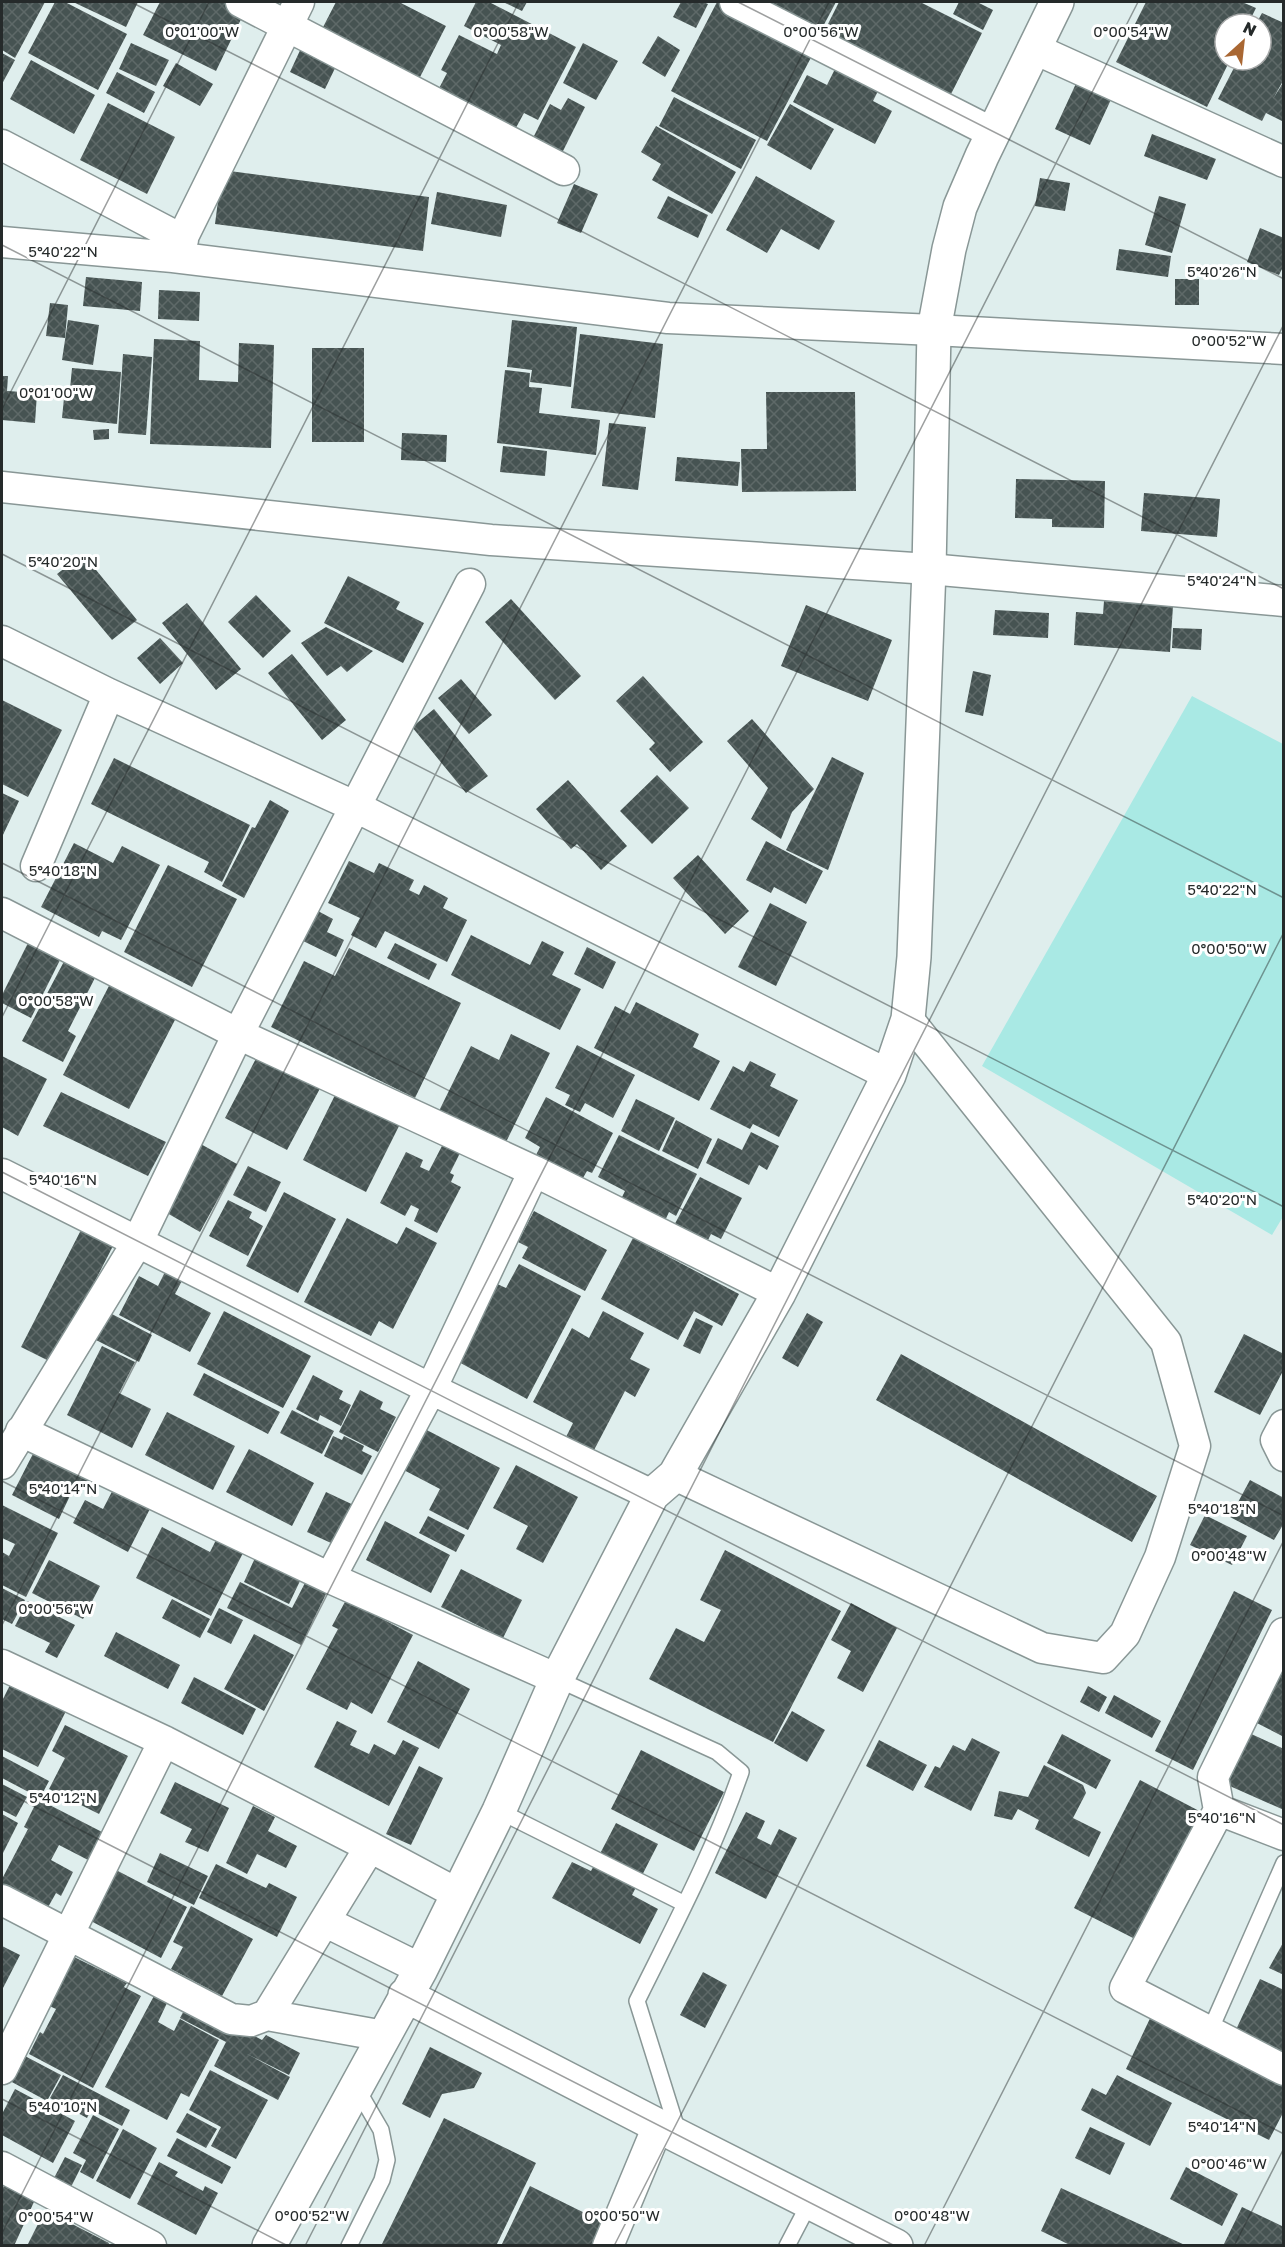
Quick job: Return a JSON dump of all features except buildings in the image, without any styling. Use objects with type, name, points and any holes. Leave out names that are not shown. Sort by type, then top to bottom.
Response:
[{"type":"street","points":[[241,2],[293,13],[564,170]]},
{"type":"street","points":[[269,2246],[413,1982],[458,1894],[499,1811],[557,1679],[663,1485],[779,1293],[889,1075],[908,1019],[915,957],[929,568],[934,330],[949,249],[960,207],[993,133],[1057,2]]},
{"type":"street","points":[[747,4],[993,133]]},
{"type":"street","points":[[178,249],[293,13]]},
{"type":"street","points":[[1035,49],[1284,162]]},
{"type":"street","points":[[2,145],[178,249]]},
{"type":"street","points":[[2,242],[178,249],[668,318],[1284,349]]},
{"type":"street","points":[[2,487],[491,540],[929,568],[1284,601]]},
{"type":"street","points":[[2,1464],[137,1243],[238,1034],[470,584]]},
{"type":"street","points":[[2,641],[109,694],[354,806],[889,1075]]},
{"type":"street","points":[[36,866],[109,694]]},
{"type":"street","points":[[2,913],[238,1034],[534,1171],[779,1293]]},
{"type":"street","points":[[2,1174],[431,1389],[663,1485],[1042,1648],[1104,1658],[1125,1634],[1160,1557],[1195,1446],[1166,1342],[908,1019]]},
{"type":"street","points":[[330,1578],[431,1389],[534,1171]]},
{"type":"street","points":[[1284,1425],[1276,1440],[1284,1456]]},
{"type":"street","points":[[21,1431],[330,1578],[557,1679]]},
{"type":"street","points":[[1284,1634],[1213,1777],[1219,1810],[1125,1988],[1284,2070]]},
{"type":"street","points":[[2,1665],[164,1741],[458,1894]]},
{"type":"street","points":[[2,2069],[164,1741]]},
{"type":"street","points":[[1219,1810],[1284,1835]]},
{"type":"street","points":[[267,2015],[370,1847]]},
{"type":"street","points":[[2,1900],[231,2019],[250,2021],[267,2015],[384,2036]]},
{"type":"street","points":[[326,1922],[413,1982],[669,2131],[896,2246]]},
{"type":"street","points":[[608,2246],[669,2131]]},
{"type":"street","points":[[2,2167],[151,2246]]},
{"type":"lane","points":[[557,1679],[717,1752],[741,1772],[730,1805],[686,1904],[637,2001],[669,2131]]},
{"type":"lane","points":[[499,1811],[686,1904]]},
{"type":"lane","points":[[1209,2033],[1284,1863]]},
{"type":"lane","points":[[349,2246],[382,2180],[387,2160],[381,2130],[356,2086]]},
{"type":"lane","points":[[787,2246],[810,2202]]},
{"type":"shaded area","points":[[1192,696],[1283,744],[1284,1215],[1272,1235],[982,1066]]}]
